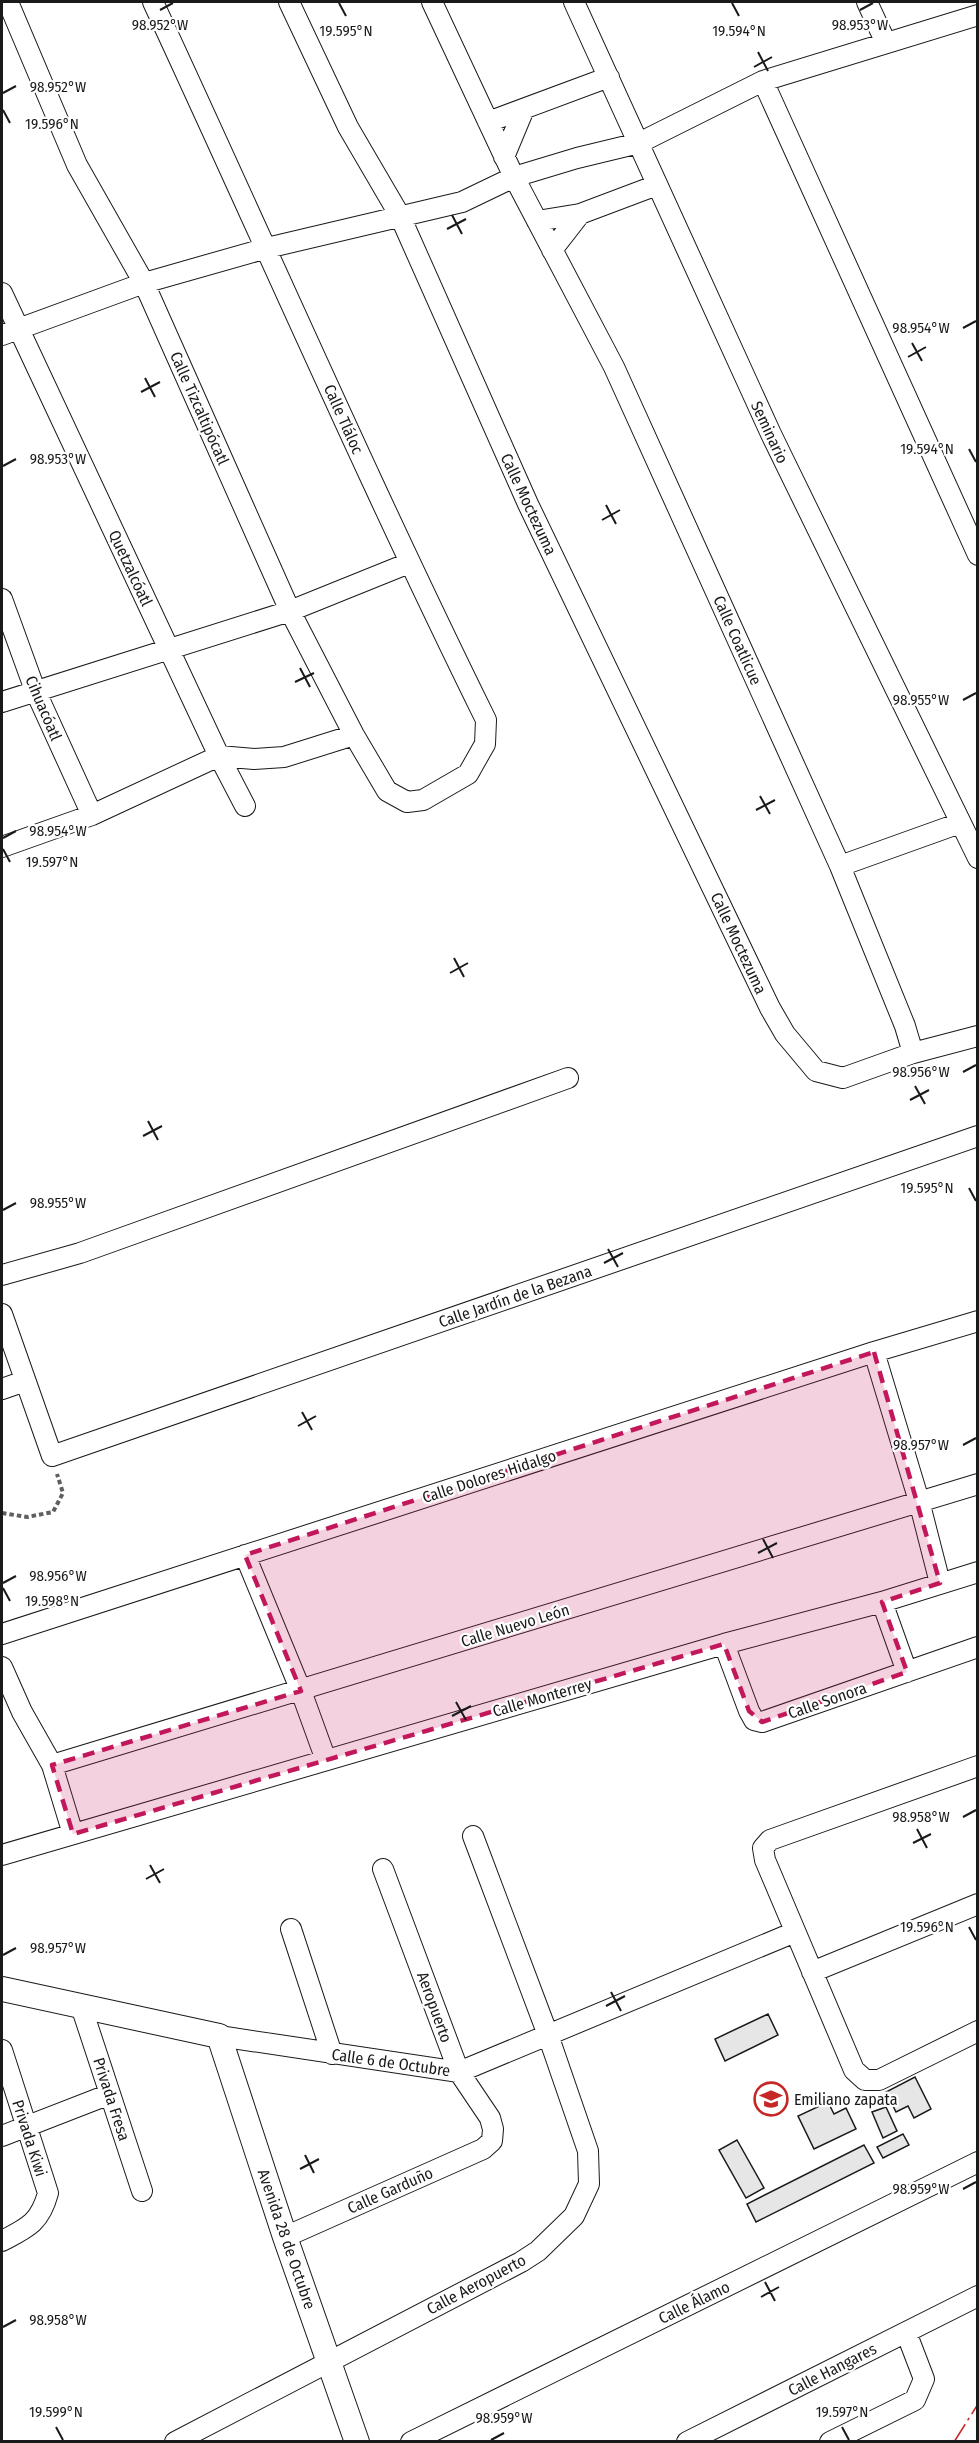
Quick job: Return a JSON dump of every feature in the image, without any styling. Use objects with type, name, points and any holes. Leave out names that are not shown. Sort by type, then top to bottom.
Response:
[{"type":"street","name":"Calle Tizcaltipócatl","points":[[8,2],[77,165],[144,283],[290,611],[354,735],[387,791],[407,802]]},
{"type":"street","name":"Calle Tláloc","points":[[153,2],[409,563],[486,720],[485,744],[468,774],[423,800],[407,802]]},
{"type":"street","name":"Calle Moctezuma","points":[[289,2],[348,128],[400,216],[528,504],[770,1008],[785,1034],[816,1071],[843,1078],[913,1053]]},
{"type":"street","name":"Calle Coatlicue","points":[[432,2],[514,177],[614,367],[840,866],[905,1026],[913,1053]]},
{"type":"street","name":"Seminario","points":[[574,2],[771,434],[978,858]]},
{"type":"street","points":[[867,2],[886,43]]},
{"type":"street","points":[[10,333],[144,283],[267,249],[462,202],[514,177],[639,143],[763,81],[978,15]]},
{"type":"street","points":[[488,122],[609,77]]},
{"type":"street","points":[[763,81],[978,555]]},
{"type":"street","points":[[504,156],[524,109]]},
{"type":"street","points":[[537,220],[580,214],[657,185]]},
{"type":"street","points":[[552,250],[580,214]]},
{"type":"street","name":"Quetzalcóatl","points":[[2,293],[10,333],[170,649],[219,756],[245,806]]},
{"type":"street","points":[[2,702],[290,611],[409,563]]},
{"type":"street","name":"Cihuacóatl","points":[[2,599],[35,690],[92,815]]},
{"type":"street","points":[[2,847],[92,815],[219,756],[255,759],[284,757],[354,735]]},
{"type":"street","points":[[840,866],[960,823]]},
{"type":"street","points":[[913,1053],[978,1036]]},
{"type":"street","points":[[2,1275],[80,1253],[567,1078]]},
{"type":"street","name":"Calle Jardín de la Bezana","points":[[52,1456],[978,1136]]},
{"type":"street","points":[[2,1314],[52,1456]]},
{"type":"street","name":"Calle Dolores Hidalgo","points":[[2,1634],[874,1352],[978,1322]]},
{"type":"street","points":[[874,1352],[919,1501],[940,1583]]},
{"type":"street","points":[[2,1389],[25,1381]]},
{"type":"street","name":"Calle Nuevo León","points":[[52,1766],[978,1484]]},
{"type":"street","points":[[245,1555],[301,1691],[326,1760]]},
{"type":"street","name":"Calle Monterrey","points":[[2,1855],[724,1644],[882,1602],[978,1572]]},
{"type":"street","points":[[882,1602],[907,1672]]},
{"type":"street","name":"Calle Sonora","points":[[724,1644],[749,1711],[754,1720],[762,1722],[978,1647]]},
{"type":"street","points":[[2,1667],[22,1712],[52,1766],[73,1834]]},
{"type":"street","points":[[978,1766],[770,1840],[764,1848],[765,1860],[812,1972],[855,2070],[865,2080],[879,2080],[978,2031]]},
{"type":"street","name":"Calle Aeropuerto","points":[[175,2442],[521,2262],[538,2251],[574,2216],[589,2184],[588,2151],[548,2035],[473,1836]]},
{"type":"street","name":"Aeropuerto","points":[[383,1869],[459,2072],[490,2118],[493,2129],[492,2141]]},
{"type":"street","points":[[812,1972],[978,1904]]},
{"type":"street","points":[[291,1929],[332,2054]]},
{"type":"street","name":"Calle 6 de Octubre","points":[[2,1989],[219,2036],[459,2072],[795,1932]]},
{"type":"street","name":"Privada Fresa","points":[[81,2006],[142,2191]]},
{"type":"street","name":"Avenida 28 de Octubre","points":[[219,2036],[285,2237],[357,2442]]},
{"type":"street","name":"Privada Kiwi","points":[[2,2050],[48,2193],[44,2209],[31,2226],[2,2241]]},
{"type":"street","points":[[2,2136],[110,2094]]},
{"type":"street","name":"Calle Garduño","points":[[285,2237],[483,2149],[492,2141]]},
{"type":"street","name":"Calle Álamo","points":[[411,2442],[978,2162]]},
{"type":"street","name":"Calle Hangares","points":[[687,2442],[978,2296]]},
{"type":"street","points":[[830,2442],[915,2400],[924,2379],[906,2332]]},
{"type":"path","points":[[2,1513],[27,1517],[53,1512],[63,1493],[52,1456]]},
{"type":"highlighted area","points":[[874,1352],[940,1583],[882,1602],[907,1672],[762,1722],[749,1711],[724,1644],[73,1834],[52,1765],[301,1691],[245,1555]]},
{"type":"building","points":[[768,2014],[778,2035],[725,2061],[715,2039]]},
{"type":"building","points":[[915,2077],[931,2109],[914,2118],[908,2106],[896,2112],[886,2092]]},
{"type":"building","points":[[828,2102],[834,2114],[846,2108],[856,2129],[814,2149],[798,2116]]},
{"type":"building","points":[[886,2107],[897,2131],[883,2138],[872,2112]]},
{"type":"building","points":[[903,2134],[909,2145],[883,2158],[877,2147]]},
{"type":"building","points":[[737,2140],[764,2188],[746,2198],[719,2150]]},
{"type":"building","points":[[864,2145],[874,2163],[756,2222],[747,2204]]},
{"type":"power","points":[[954,2442],[978,2404]]},
{"type":"place","name":"Emiliano zapata","points":[[771,2099]]}]
